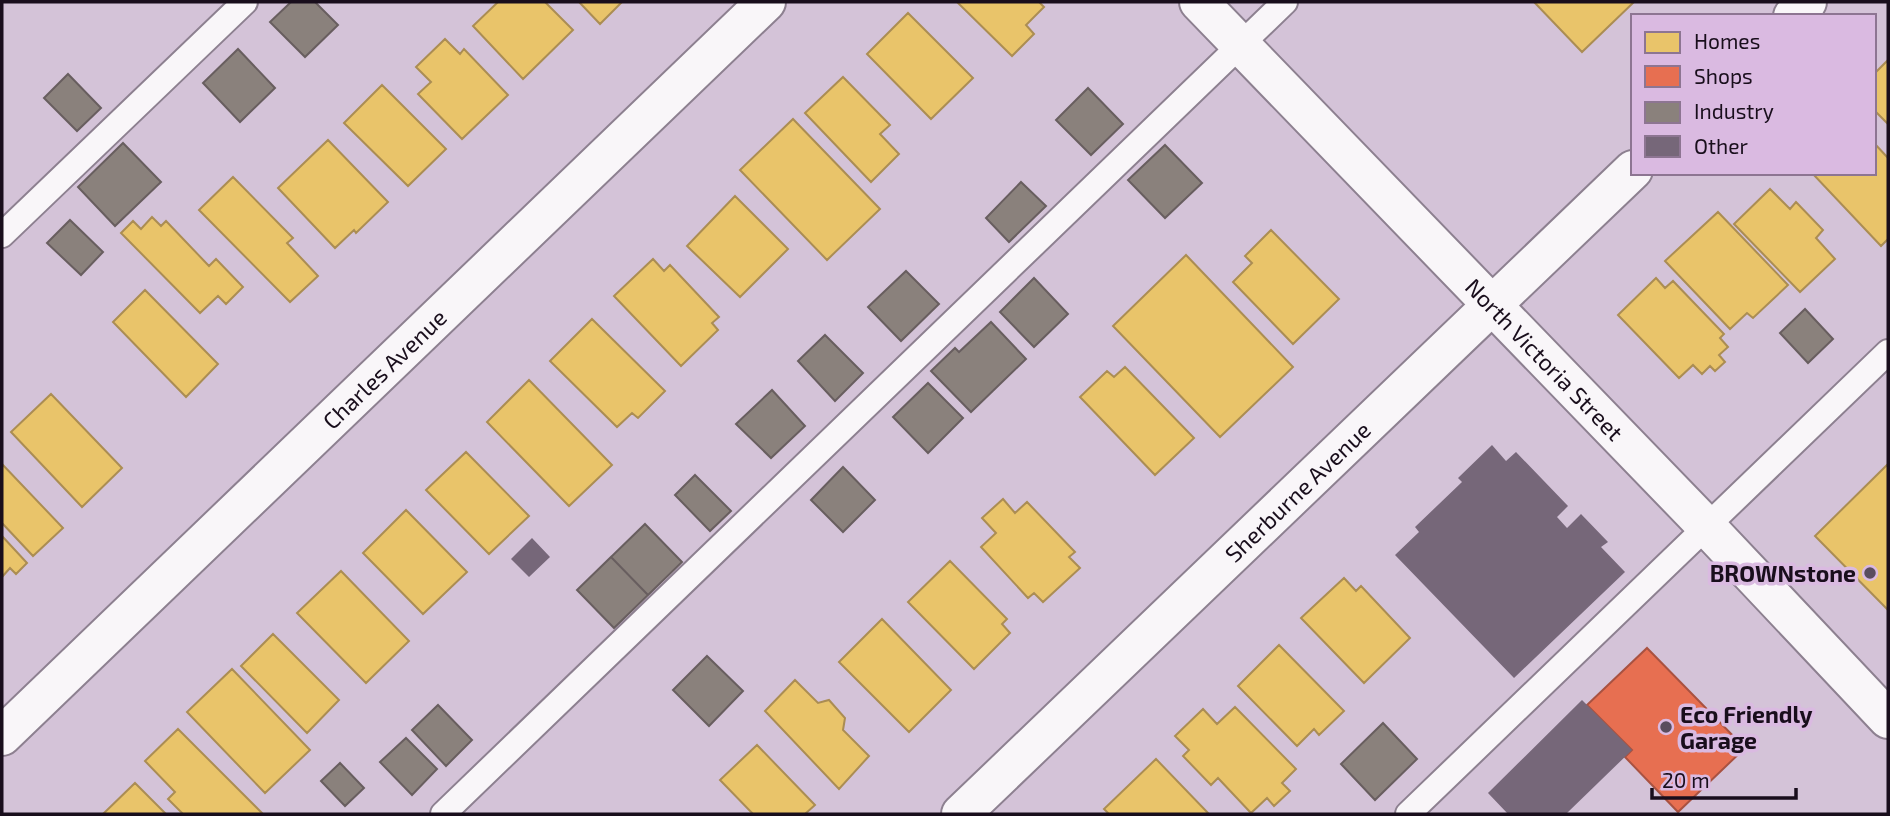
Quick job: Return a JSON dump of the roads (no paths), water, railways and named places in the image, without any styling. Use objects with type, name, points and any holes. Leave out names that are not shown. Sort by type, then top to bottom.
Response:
[{"type":"street","name":"Charles Avenue","points":[[2,736],[766,2]]},
{"type":"street","name":"North Victoria Street","points":[[1199,2],[1706,526],[1888,719]]},
{"type":"street","name":"Sherburne Avenue","points":[[961,814],[1631,172]]},
{"type":"lane","points":[[2,235],[245,2]]},
{"type":"lane","points":[[443,814],[1285,2]]},
{"type":"lane","points":[[1408,814],[1888,352]]},
{"type":"place","name":"BROWNstone","points":[[1870,573]]},
{"type":"place","name":"Eco Friendly Garage","points":[[1666,727]]}]
